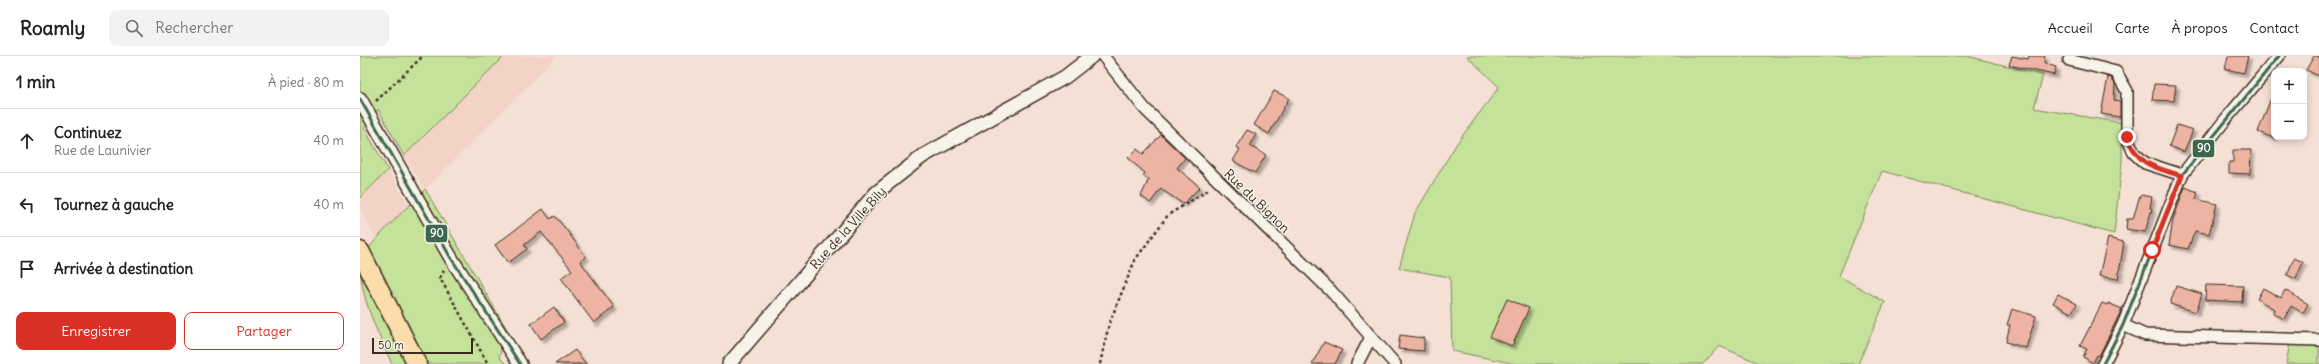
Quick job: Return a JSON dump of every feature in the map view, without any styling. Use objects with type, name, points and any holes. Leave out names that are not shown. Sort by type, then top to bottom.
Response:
[{"type":"highway","points":[[362,256],[417,364]]},
{"type":"street","name":"Rue de la Ville Bily","points":[[729,364],[876,193],[923,156],[1065,77],[1092,56]]},
{"type":"street","name":"Rue du Bignon","points":[[1103,56],[1145,110],[1219,184],[1331,291],[1395,364]]},
{"type":"street","points":[[2104,364],[2123,326],[2182,176],[2225,120],[2279,56]]},
{"type":"street","points":[[2069,60],[2116,72],[2127,91],[2127,137],[2134,153],[2145,163],[2182,176]]},
{"type":"street","points":[[363,105],[448,263],[520,364]]},
{"type":"street","points":[[2123,326],[2145,335],[2319,340]]},
{"type":"street","points":[[1357,364],[1371,337]]},
{"type":"path","points":[[363,105],[423,56]]},
{"type":"path","points":[[1100,364],[1109,324],[1135,260],[1168,215],[1219,184]]},
{"type":"path","points":[[448,263],[440,278],[488,364]]},
{"type":"shaded area","points":[[504,56],[557,56],[425,189],[404,156]]},
{"type":"shaded area","points":[[388,170],[409,206],[376,240],[360,209],[360,198]]},
{"type":"green space","points":[[360,56],[504,56],[404,156],[378,109],[364,128],[388,170],[360,198]]},
{"type":"green space","points":[[1467,56],[1967,56],[2043,75],[2034,108],[2122,123],[2122,162],[2114,234],[1882,171],[1839,276],[1885,302],[1858,364],[1761,364],[1719,346],[1703,364],[1516,364],[1452,351],[1450,277],[1399,268],[1415,213],[1457,143],[1499,87]]},
{"type":"green space","points":[[425,189],[508,331],[499,357],[506,364],[392,364],[366,302],[360,262],[369,247]]},
{"type":"green space","points":[[2290,343],[2319,344],[2319,364],[2286,364]]},
{"type":"building","points":[[2012,56],[2028,59],[2029,56],[2045,56],[2044,63],[2056,67],[2054,75],[2009,65]]},
{"type":"building","points":[[2228,56],[2248,56],[2244,73],[2225,69]]},
{"type":"building","points":[[2314,56],[2319,56],[2319,76],[2307,70]]},
{"type":"building","points":[[2108,77],[2111,78],[2115,84],[2114,100],[2120,101],[2120,117],[2101,114]]},
{"type":"building","points":[[2154,84],[2176,85],[2174,101],[2152,100]]},
{"type":"building","points":[[1274,91],[1289,98],[1269,134],[1254,125]]},
{"type":"building","points":[[2271,98],[2271,137],[2258,132]]},
{"type":"building","points":[[2177,125],[2193,130],[2184,152],[2169,146]]},
{"type":"building","points":[[1247,130],[1256,134],[1250,146],[1266,155],[1255,173],[1233,161],[1240,149],[1236,147]]},
{"type":"building","points":[[1161,135],[1185,158],[1177,168],[1200,187],[1183,204],[1161,189],[1150,203],[1141,196],[1149,179],[1143,176],[1145,173],[1128,158],[1137,149],[1143,154]]},
{"type":"building","points":[[2233,150],[2251,150],[2250,174],[2229,173],[2229,162],[2233,162]]},
{"type":"building","points":[[2185,187],[2198,192],[2196,199],[2217,204],[2209,234],[2195,231],[2188,249],[2169,245],[2173,220]]},
{"type":"building","points":[[2140,195],[2152,197],[2150,208],[2152,209],[2145,232],[2126,229],[2127,219],[2133,219]]},
{"type":"building","points":[[543,209],[550,219],[555,216],[568,232],[586,257],[580,261],[614,307],[594,323],[561,278],[572,270],[541,232],[524,245],[527,249],[508,263],[495,245]]},
{"type":"building","points":[[2108,238],[2124,242],[2118,279],[2099,276]]},
{"type":"building","points":[[2294,258],[2303,262],[2296,279],[2287,275]]},
{"type":"building","points":[[2206,285],[2243,286],[2242,302],[2205,300]]},
{"type":"building","points":[[2176,286],[2202,294],[2196,312],[2170,304]]},
{"type":"building","points":[[2263,288],[2281,298],[2285,290],[2308,304],[2303,313],[2291,306],[2284,319],[2273,313],[2274,309],[2257,299]]},
{"type":"building","points":[[2058,294],[2077,304],[2071,313],[2053,303]]},
{"type":"building","points":[[1507,299],[1529,308],[1512,346],[1490,337]]},
{"type":"building","points":[[2102,303],[2107,305],[2108,303],[2122,309],[2099,356],[2097,355],[2093,363],[2083,357],[2087,349],[2080,346]]},
{"type":"building","points":[[554,307],[564,322],[541,339],[531,324]]},
{"type":"building","points":[[2012,309],[2036,316],[2026,348],[2006,342],[2010,325],[2007,325]]},
{"type":"building","points":[[1400,335],[1424,338],[1424,351],[1398,349]]},
{"type":"building","points":[[1324,342],[1342,350],[1335,364],[1312,364]]},
{"type":"building","points":[[575,350],[586,364],[555,364]]},
{"type":"transit line","name":"90","points":[[2103,364],[2123,325],[2182,175],[2279,56]]},
{"type":"transit line","name":"90","points":[[360,99],[451,258],[520,364]]},
{"type":"route","points":[[2127,137],[2134,153],[2145,163],[2182,176],[2152,250]]}]
